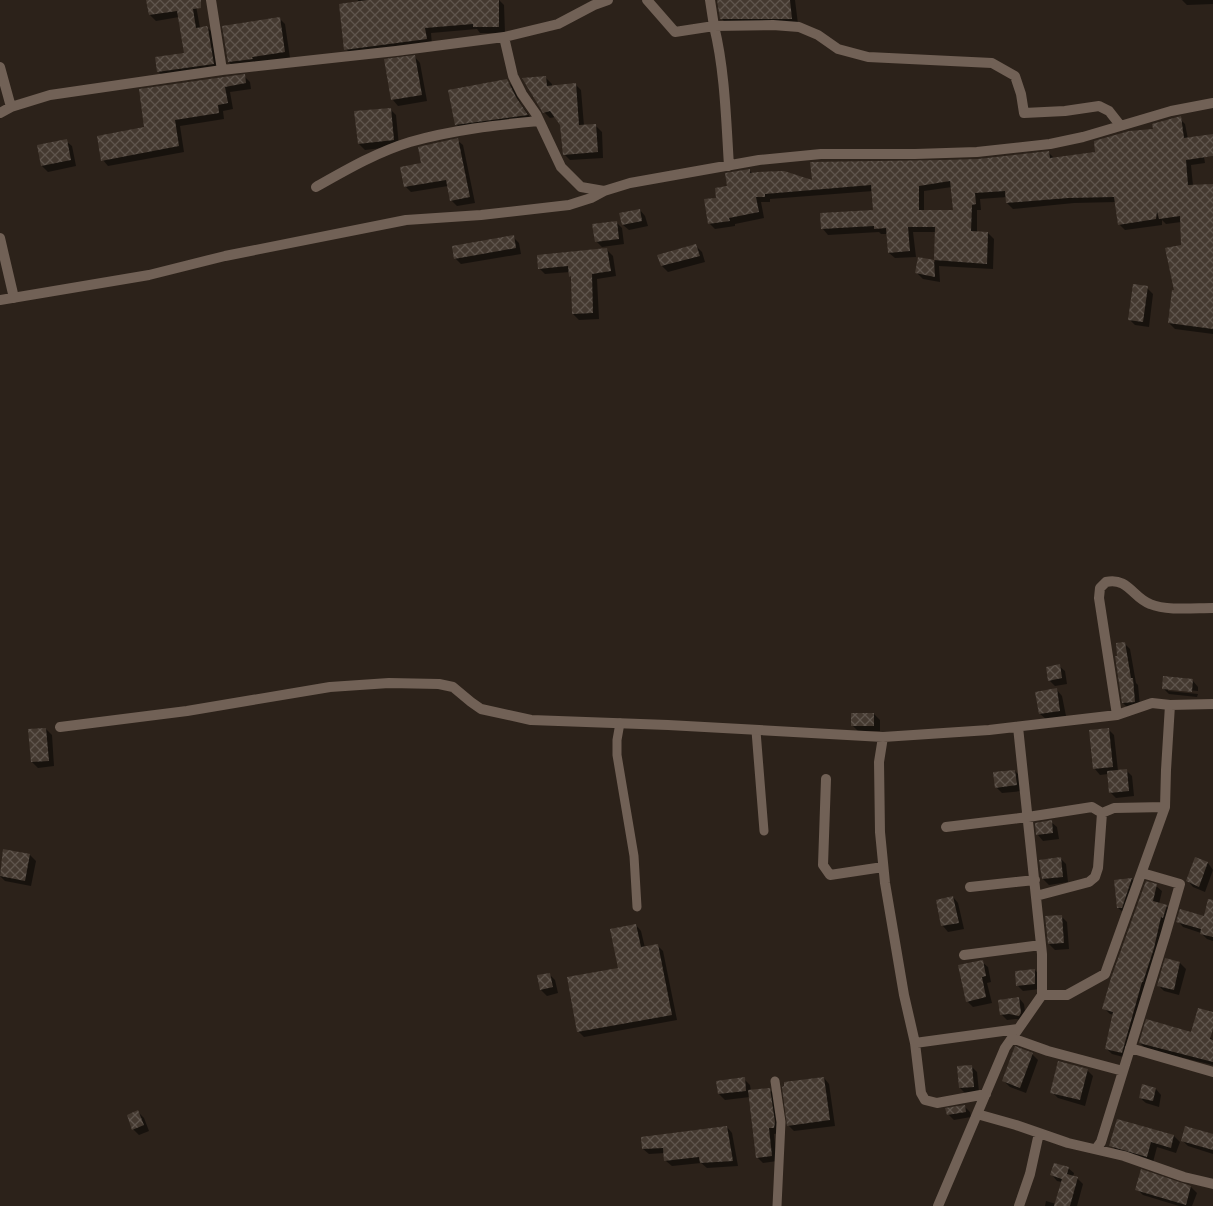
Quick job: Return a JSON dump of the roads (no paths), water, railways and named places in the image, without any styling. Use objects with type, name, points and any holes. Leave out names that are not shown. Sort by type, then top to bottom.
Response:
[{"type":"street","points":[[211,0],[222,70]]},
{"type":"street","points":[[0,113],[11,107],[50,95],[222,70],[504,37],[558,24],[591,2],[608,0]]},
{"type":"street","points":[[647,0],[675,32],[714,26],[773,25],[798,27],[818,35],[838,50],[868,57],[992,63],[1015,76],[1021,94],[1024,113],[1065,111],[1099,106],[1109,110],[1120,126]]},
{"type":"street","points":[[710,0],[718,42],[729,166]]},
{"type":"street","points":[[504,37],[513,76],[539,121],[560,167],[581,187],[604,190]]},
{"type":"street","points":[[0,67],[11,107]]},
{"type":"street","points":[[0,300],[149,275],[225,256],[406,220],[481,215],[569,205],[591,198],[604,190],[630,183],[759,160],[821,154],[916,154],[1013,149],[1083,137],[1171,111],[1213,103]]},
{"type":"street","points":[[316,187],[355,166],[409,142],[494,126],[539,121]]},
{"type":"street","points":[[0,238],[14,298]]},
{"type":"street","points":[[1117,715],[1099,598],[1100,588],[1106,582],[1120,581],[1146,603],[1158,608],[1213,608]]},
{"type":"street","points":[[60,727],[186,711],[330,687],[389,683],[439,684],[453,687],[481,709],[531,720],[883,737],[1018,727],[1117,715],[1152,703],[1170,706],[1213,704]]},
{"type":"street","points":[[1042,995],[1067,995],[1105,974],[1118,933],[1142,873],[1165,807],[1166,750],[1170,706]]},
{"type":"street","points":[[942,1205],[1005,1048],[1042,995],[1041,946],[1018,727]]},
{"type":"street","points":[[883,737],[879,762],[880,832],[904,995],[915,1043],[921,1093],[925,1100],[937,1103],[986,1094]]},
{"type":"street","points":[[826,779],[823,865],[826,871],[830,874],[884,867]]},
{"type":"street","points":[[946,827],[1092,807],[1102,813]]},
{"type":"street","points":[[1102,813],[1114,808],[1165,807]]},
{"type":"street","points":[[1036,896],[1089,882],[1095,877],[1098,868],[1102,813]]},
{"type":"street","points":[[1096,1150],[1101,1142],[1180,884],[1142,873]]},
{"type":"street","points":[[970,887],[1035,880]]},
{"type":"street","points":[[964,955],[1041,946]]},
{"type":"street","points":[[915,1043],[1015,1033],[1048,1051],[1123,1072]]},
{"type":"street","points":[[1130,1048],[1213,1072]]},
{"type":"street","points":[[977,1114],[1068,1143],[1124,1156],[1213,1184]]},
{"type":"street","points":[[1019,1206],[1030,1174],[1039,1133]]},
{"type":"lane","points":[[620,723],[616,755],[634,856],[637,907]]},
{"type":"lane","points":[[756,731],[764,832]]},
{"type":"lane","points":[[775,1081],[781,1122],[777,1206]]}]
